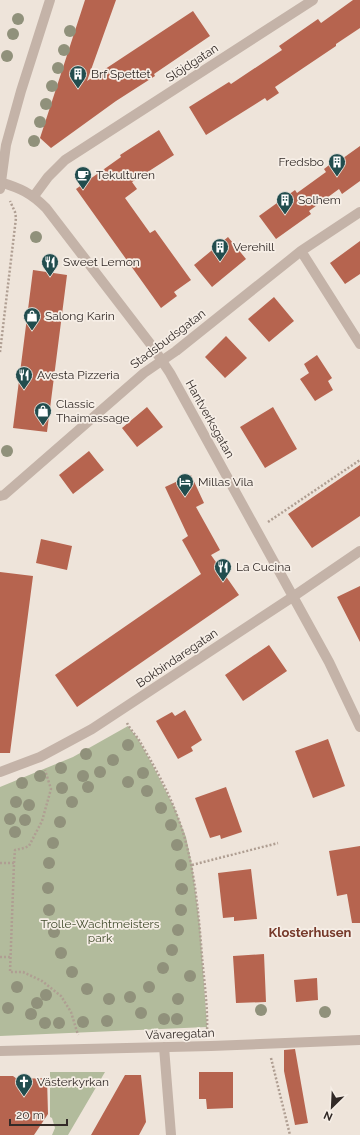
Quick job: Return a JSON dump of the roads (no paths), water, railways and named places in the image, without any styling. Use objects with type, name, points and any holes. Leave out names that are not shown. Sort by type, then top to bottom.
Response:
[{"type":"street","points":[[0,184],[6,145],[21,91],[50,0]]},
{"type":"street","name":"Slöjdgatan","points":[[34,196],[48,177],[65,160],[313,0]]},
{"type":"street","name":"Hantverksgatan","points":[[0,184],[18,188],[34,196],[46,208],[170,373],[294,596],[329,662],[360,727]]},
{"type":"street","name":"Stadsbudsgatan","points":[[0,496],[4,495],[144,373],[176,350],[301,251],[360,212]]},
{"type":"street","points":[[301,251],[360,344]]},
{"type":"street","name":"Bokbindaregatan","points":[[0,772],[40,757],[92,729],[294,596],[360,550]]},
{"type":"street","name":"Vävaregatan","points":[[0,1051],[86,1050],[360,1040]]},
{"type":"street","points":[[164,1047],[171,1135]]},
{"type":"place","name":"Brf Spettet","points":[[78,89]]},
{"type":"place","name":"Fredsbo","points":[[337,177]]},
{"type":"place","name":"Tekulturen","points":[[83,190]]},
{"type":"place","name":"Solhem","points":[[285,215]]},
{"type":"place","name":"Verehill","points":[[220,262]]},
{"type":"place","name":"Sweet Lemon","points":[[50,277]]},
{"type":"place","name":"Salong Karin","points":[[32,331]]},
{"type":"place","name":"Avesta Pizzeria","points":[[24,390]]},
{"type":"place","name":"Classic Thaimassage","points":[[43,426]]},
{"type":"place","name":"Millas Vila","points":[[185,497]]},
{"type":"place","name":"La Cucina","points":[[223,582]]},
{"type":"place","name":"Västerkyrkan","points":[[24,1097]]},
{"type":"district","name":"Klosterhusen","points":[[310,932]]},
{"type":"park label","name":"Trolle-Wachtmeisters park","points":[[100,931]]}]
